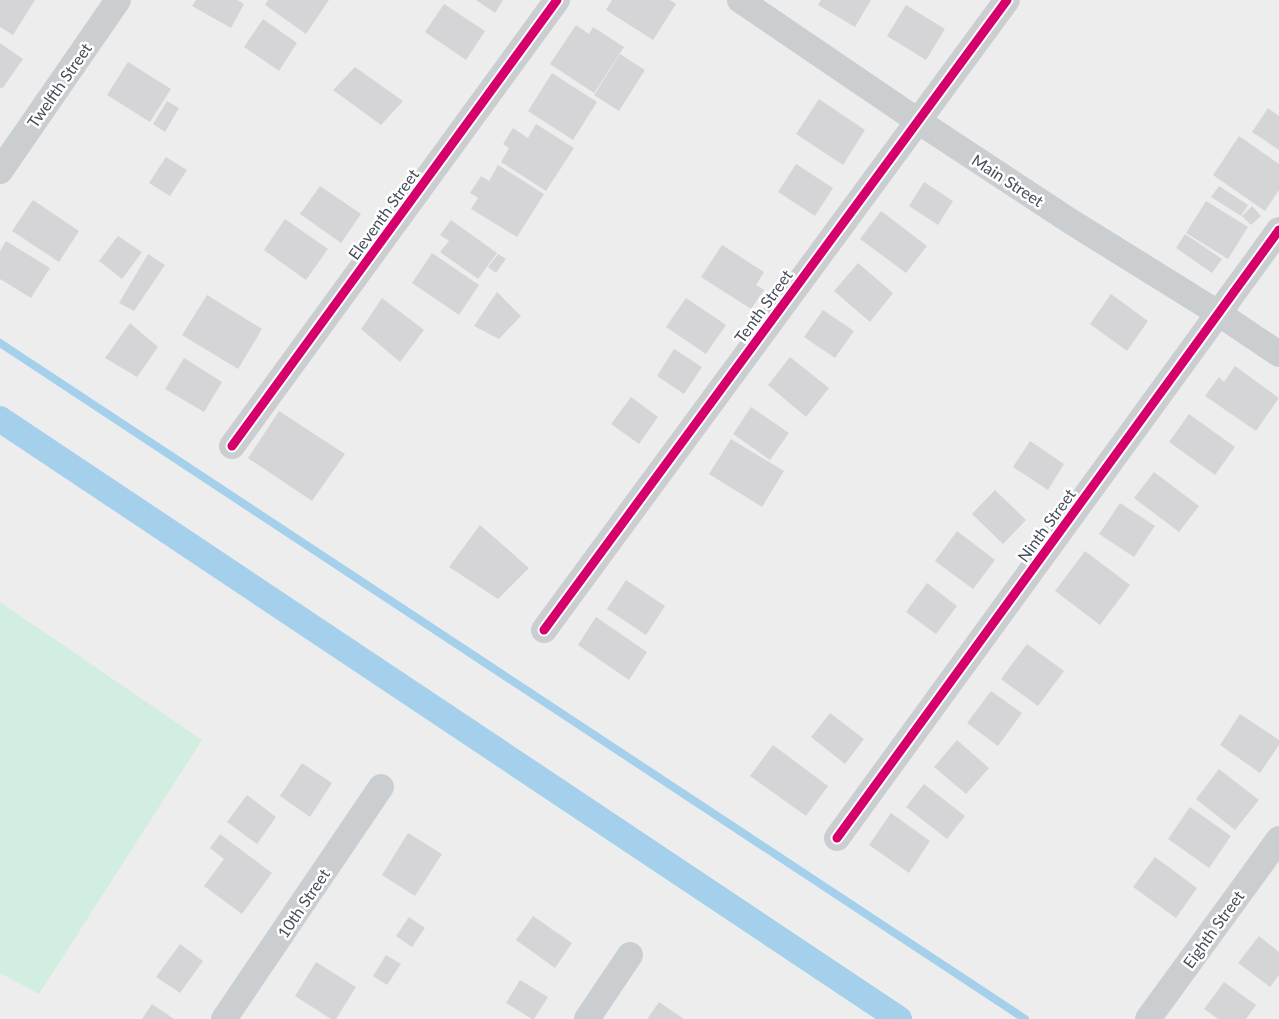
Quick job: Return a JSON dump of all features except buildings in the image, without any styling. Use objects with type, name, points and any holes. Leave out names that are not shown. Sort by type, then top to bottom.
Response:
[{"type":"street","name":"Twelfth Street","points":[[0,171],[118,0]]},
{"type":"street","name":"Eleventh Street","points":[[232,446],[557,0]]},
{"type":"street","name":"Main Street","points":[[740,0],[1070,221],[1218,313],[1279,354]]},
{"type":"street","name":"Tenth Street","points":[[544,630],[1007,0]]},
{"type":"street","name":"Ninth Street","points":[[837,838],[1279,230]]},
{"type":"street","name":"10th Street","points":[[224,1019],[381,787]]},
{"type":"street","name":"Eighth Street","points":[[1148,1019],[1279,839]]},
{"type":"street","points":[[587,1019],[630,955]]},
{"type":"green space","points":[[0,602],[202,740],[39,994],[0,973]]},
{"type":"waterway","points":[[0,343],[1025,1019]]},
{"type":"waterway","points":[[0,419],[899,1019]]},
{"type":"cycle path","points":[[232,446],[557,0]]},
{"type":"cycle path","points":[[544,630],[1007,0]]},
{"type":"cycle path","points":[[837,838],[1279,230]]}]
